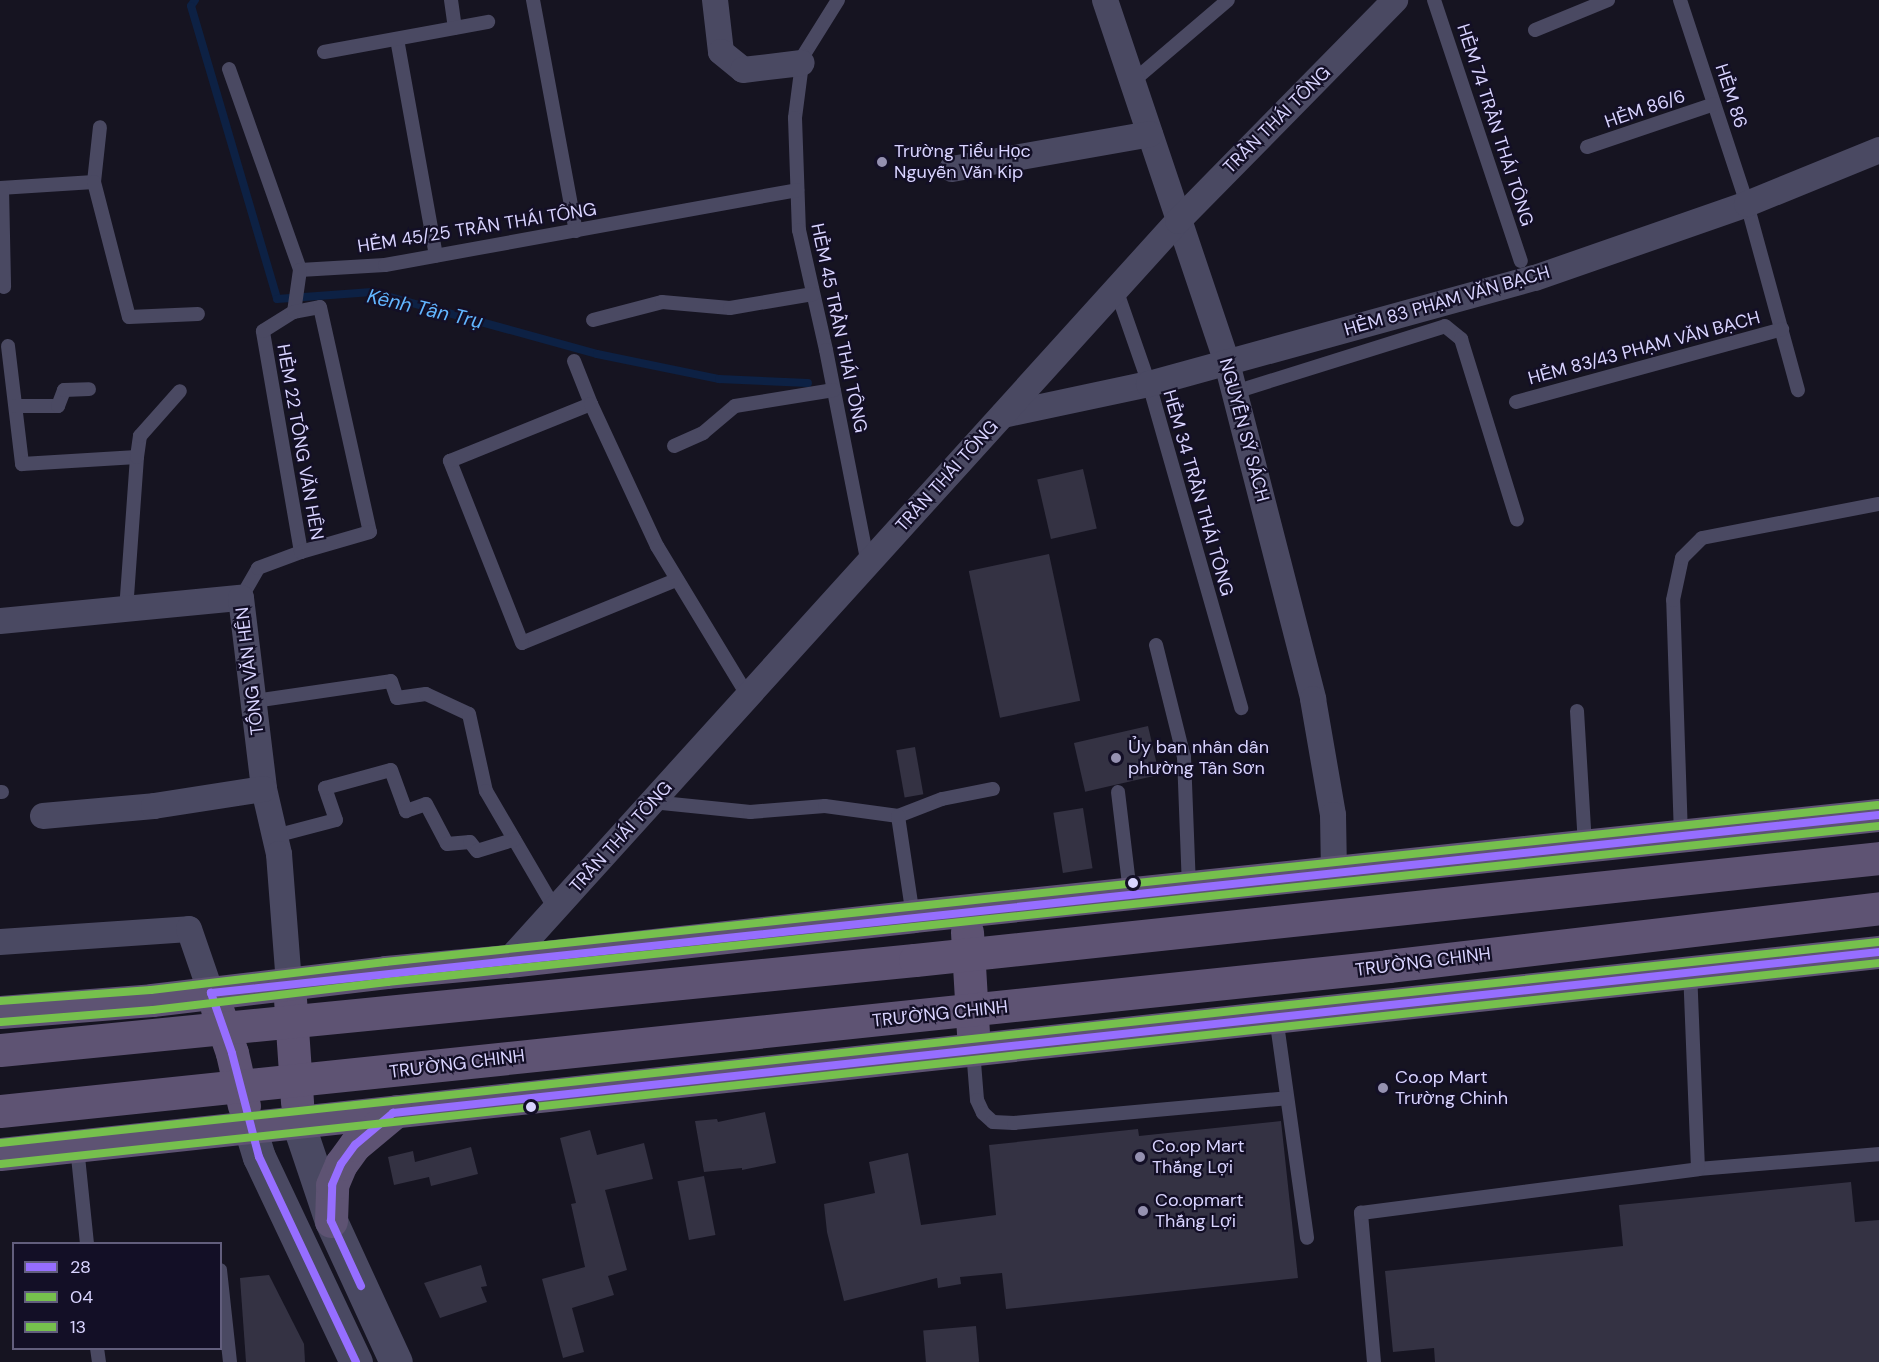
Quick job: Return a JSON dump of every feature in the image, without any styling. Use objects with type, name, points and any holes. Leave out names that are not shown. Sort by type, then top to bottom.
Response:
[{"type":"main road","points":[[0,1012],[211,993],[966,910],[1879,815]]},
{"type":"main road","points":[[0,1050],[969,955],[1879,858]]},
{"type":"main road","name":"TRƯỜNG CHINH","points":[[0,1111],[394,1072],[472,1060],[971,1011],[1388,966],[1879,908]]},
{"type":"main road","points":[[966,910],[974,1050]]},
{"type":"main road","points":[[0,1154],[1879,952]]},
{"type":"main road","points":[[289,984],[298,1123]]},
{"type":"main road","points":[[211,993],[223,1028],[250,1128]]},
{"type":"main road","points":[[331,1221],[332,1185],[341,1164],[355,1145],[393,1113],[472,1060]]},
{"type":"street","points":[[715,0],[721,52],[743,70],[802,63]]},
{"type":"street","name":"NGUYỄN SỸ SÁCH","points":[[1105,0],[1235,392],[1313,699],[1333,815],[1334,872]]},
{"type":"street","name":"TRẦN THÁI TÔNG","points":[[508,961],[1178,221],[1391,2]]},
{"type":"street","points":[[952,169],[1150,134]]},
{"type":"street","name":"HẺM 83 PHẠM VĂN BẠCH","points":[[1002,415],[1149,384],[1535,278],[1747,204],[1879,150]]},
{"type":"street","name":"TỐNG VĂN HÊN","points":[[0,621],[241,598],[264,789],[275,836],[289,984]]},
{"type":"street","points":[[43,816],[154,806],[264,789]]},
{"type":"street","points":[[0,942],[189,930],[211,993]]},
{"type":"street","points":[[298,1123],[331,1221],[396,1362]]},
{"type":"street","points":[[250,1128],[259,1157],[356,1362]]},
{"type":"lane","points":[[451,0],[455,28]]},
{"type":"lane","points":[[534,0],[576,231]]},
{"type":"lane","name":"HẺM 45 TRẦN THÁI TÔNG","points":[[838,0],[803,56],[795,118],[799,230],[834,390],[868,564]]},
{"type":"lane","points":[[1132,82],[1228,0]]},
{"type":"lane","name":"HẺM 74 TRẦN THÁI TÔNG","points":[[1434,0],[1521,261]]},
{"type":"lane","points":[[1535,30],[1608,0]]},
{"type":"lane","name":"HẺM 86","points":[[1680,0],[1747,204]]},
{"type":"lane","points":[[324,52],[488,22]]},
{"type":"lane","points":[[398,39],[436,256]]},
{"type":"lane","points":[[229,69],[300,270],[294,312],[321,307],[370,532],[301,552]]},
{"type":"lane","name":"HẺM 86/6","points":[[1587,147],[1714,104]]},
{"type":"lane","points":[[100,127],[94,182],[129,317],[198,314]]},
{"type":"lane","points":[[4,287],[1,188],[94,182]]},
{"type":"lane","name":"HẺM 45/25 TRẦN THÁI TÔNG","points":[[300,270],[385,265],[797,190]]},
{"type":"lane","name":"HẺM 83/43 PHẠM VĂN BẠCH","points":[[1747,204],[1798,390]]},
{"type":"lane","name":"HẺM 34 TRẦN THÁI TÔNG","points":[[1116,290],[1149,384],[1241,708]]},
{"type":"lane","points":[[593,320],[662,302],[730,308],[813,294]]},
{"type":"lane","name":"HẺM 22 TỐNG VĂN HÊN","points":[[241,598],[258,568],[301,552],[263,331],[294,312]]},
{"type":"lane","points":[[1235,392],[1445,327],[1461,339],[1516,520]]},
{"type":"lane","name":"HẺM 83/43 PHẠM VĂN BẠCH","points":[[1516,402],[1782,329]]},
{"type":"lane","points":[[8,346],[22,464],[137,457]]},
{"type":"lane","points":[[574,361],[591,404],[657,546],[748,696]]},
{"type":"lane","points":[[16,406],[58,406],[64,390],[89,389]]},
{"type":"lane","points":[[674,446],[703,433],[735,406],[834,390]]},
{"type":"lane","points":[[126,609],[140,436],[180,391]]},
{"type":"lane","points":[[591,404],[450,461],[522,643],[676,580]]},
{"type":"lane","points":[[1681,836],[1673,600],[1682,558],[1702,538],[1879,504]]},
{"type":"lane","points":[[1156,645],[1184,757],[1189,887]]},
{"type":"lane","points":[[254,701],[391,681],[397,698],[426,694],[469,714],[486,791],[555,909]]},
{"type":"lane","points":[[1577,711],[1585,846]]},
{"type":"lane","points":[[275,836],[336,820],[326,788],[391,770],[406,811],[426,804],[447,844],[470,842],[477,851],[514,840]]},
{"type":"lane","points":[[652,802],[750,812],[825,806],[898,816],[942,799],[993,789]]},
{"type":"lane","points":[[1118,792],[1130,893]]},
{"type":"lane","points":[[898,816],[913,916]]},
{"type":"lane","points":[[1690,972],[1698,1169]]},
{"type":"lane","points":[[1276,1017],[1307,1238]]},
{"type":"lane","points":[[974,1050],[977,1100],[983,1113],[993,1122],[1025,1122],[1287,1098]]},
{"type":"lane","points":[[77,1147],[87,1242]]},
{"type":"lane","points":[[1374,1362],[1361,1213],[1698,1169],[1879,1154]]},
{"type":"lane","points":[[222,1288],[230,1362]]},
{"type":"building","points":[[1083,469],[1097,528],[1051,539],[1037,480]]},
{"type":"building","points":[[1049,554],[1080,701],[1000,718],[969,571]]},
{"type":"building","name":"Ủy ban nhân dân phường Tân Sơn","points":[[1148,726],[1159,775],[1085,792],[1074,743]]},
{"type":"building","points":[[915,747],[923,794],[905,798],[896,750]]},
{"type":"building","points":[[1083,808],[1093,868],[1063,873],[1053,813]]},
{"type":"building","points":[[765,1112],[776,1163],[742,1170],[742,1168],[704,1172],[695,1121],[717,1119],[718,1122]]},
{"type":"building","name":"Co.opmart Thắng Lợi","points":[[1281,1121],[1298,1278],[1006,1309],[1002,1273],[960,1277],[961,1284],[938,1288],[937,1278],[844,1301],[827,1232],[824,1204],[875,1193],[869,1162],[908,1153],[921,1225],[996,1215],[989,1145],[1138,1129],[1139,1136]]},
{"type":"building","points":[[590,1130],[597,1155],[644,1143],[653,1179],[605,1190],[627,1270],[608,1276],[614,1295],[572,1308],[584,1352],[563,1358],[542,1279],[585,1267],[571,1204],[576,1203],[560,1138]]},
{"type":"building","points":[[471,1147],[478,1174],[431,1186],[429,1177],[394,1185],[388,1157],[413,1151],[415,1162]]},
{"type":"building","points":[[704,1176],[715,1235],[689,1240],[677,1181]]},
{"type":"building","points":[[1851,1182],[1855,1222],[1879,1220],[1879,1362],[1435,1362],[1434,1348],[1393,1352],[1385,1271],[1623,1246],[1619,1205]]},
{"type":"building","points":[[481,1265],[487,1286],[481,1287],[487,1302],[440,1318],[424,1283]]},
{"type":"building","points":[[269,1275],[304,1344],[305,1362],[246,1362],[240,1278]]},
{"type":"building","points":[[976,1326],[979,1362],[926,1362],[923,1331]]},
{"type":"waterway","name":"Kênh Tân Trụ","points":[[195,0],[191,6],[277,299],[372,292],[597,354],[719,379],[808,383]]},
{"type":"transit line","name":"13","points":[[0,1001],[151,990],[385,962],[1878,805]]},
{"type":"transit line","name":"28","points":[[356,1362],[259,1157],[232,1053],[211,993],[1879,815]]},
{"type":"transit line","name":"04","points":[[1,1022],[153,1010],[387,982],[1879,826]]},
{"type":"transit line","name":"13","points":[[0,1143],[1878,942]]},
{"type":"transit line","name":"28","points":[[361,1286],[331,1221],[332,1185],[341,1164],[355,1145],[393,1113],[1879,952]]},
{"type":"transit line","name":"04","points":[[1,1164],[1879,963]]},
{"type":"place","name":"Trường Tiểu Học Nguyễn Văn Kip","points":[[882,162]]},
{"type":"place","name":"Ủy ban nhân dân phường Tân Sơn","points":[[1116,758]]},
{"type":"place","name":"Co.op Mart Trường Chinh","points":[[1383,1088]]},
{"type":"place","name":"Co.op Mart Thắng Lợi","points":[[1140,1157]]},
{"type":"place","name":"Co.opmart Thắng Lợi","points":[[1143,1211]]}]
